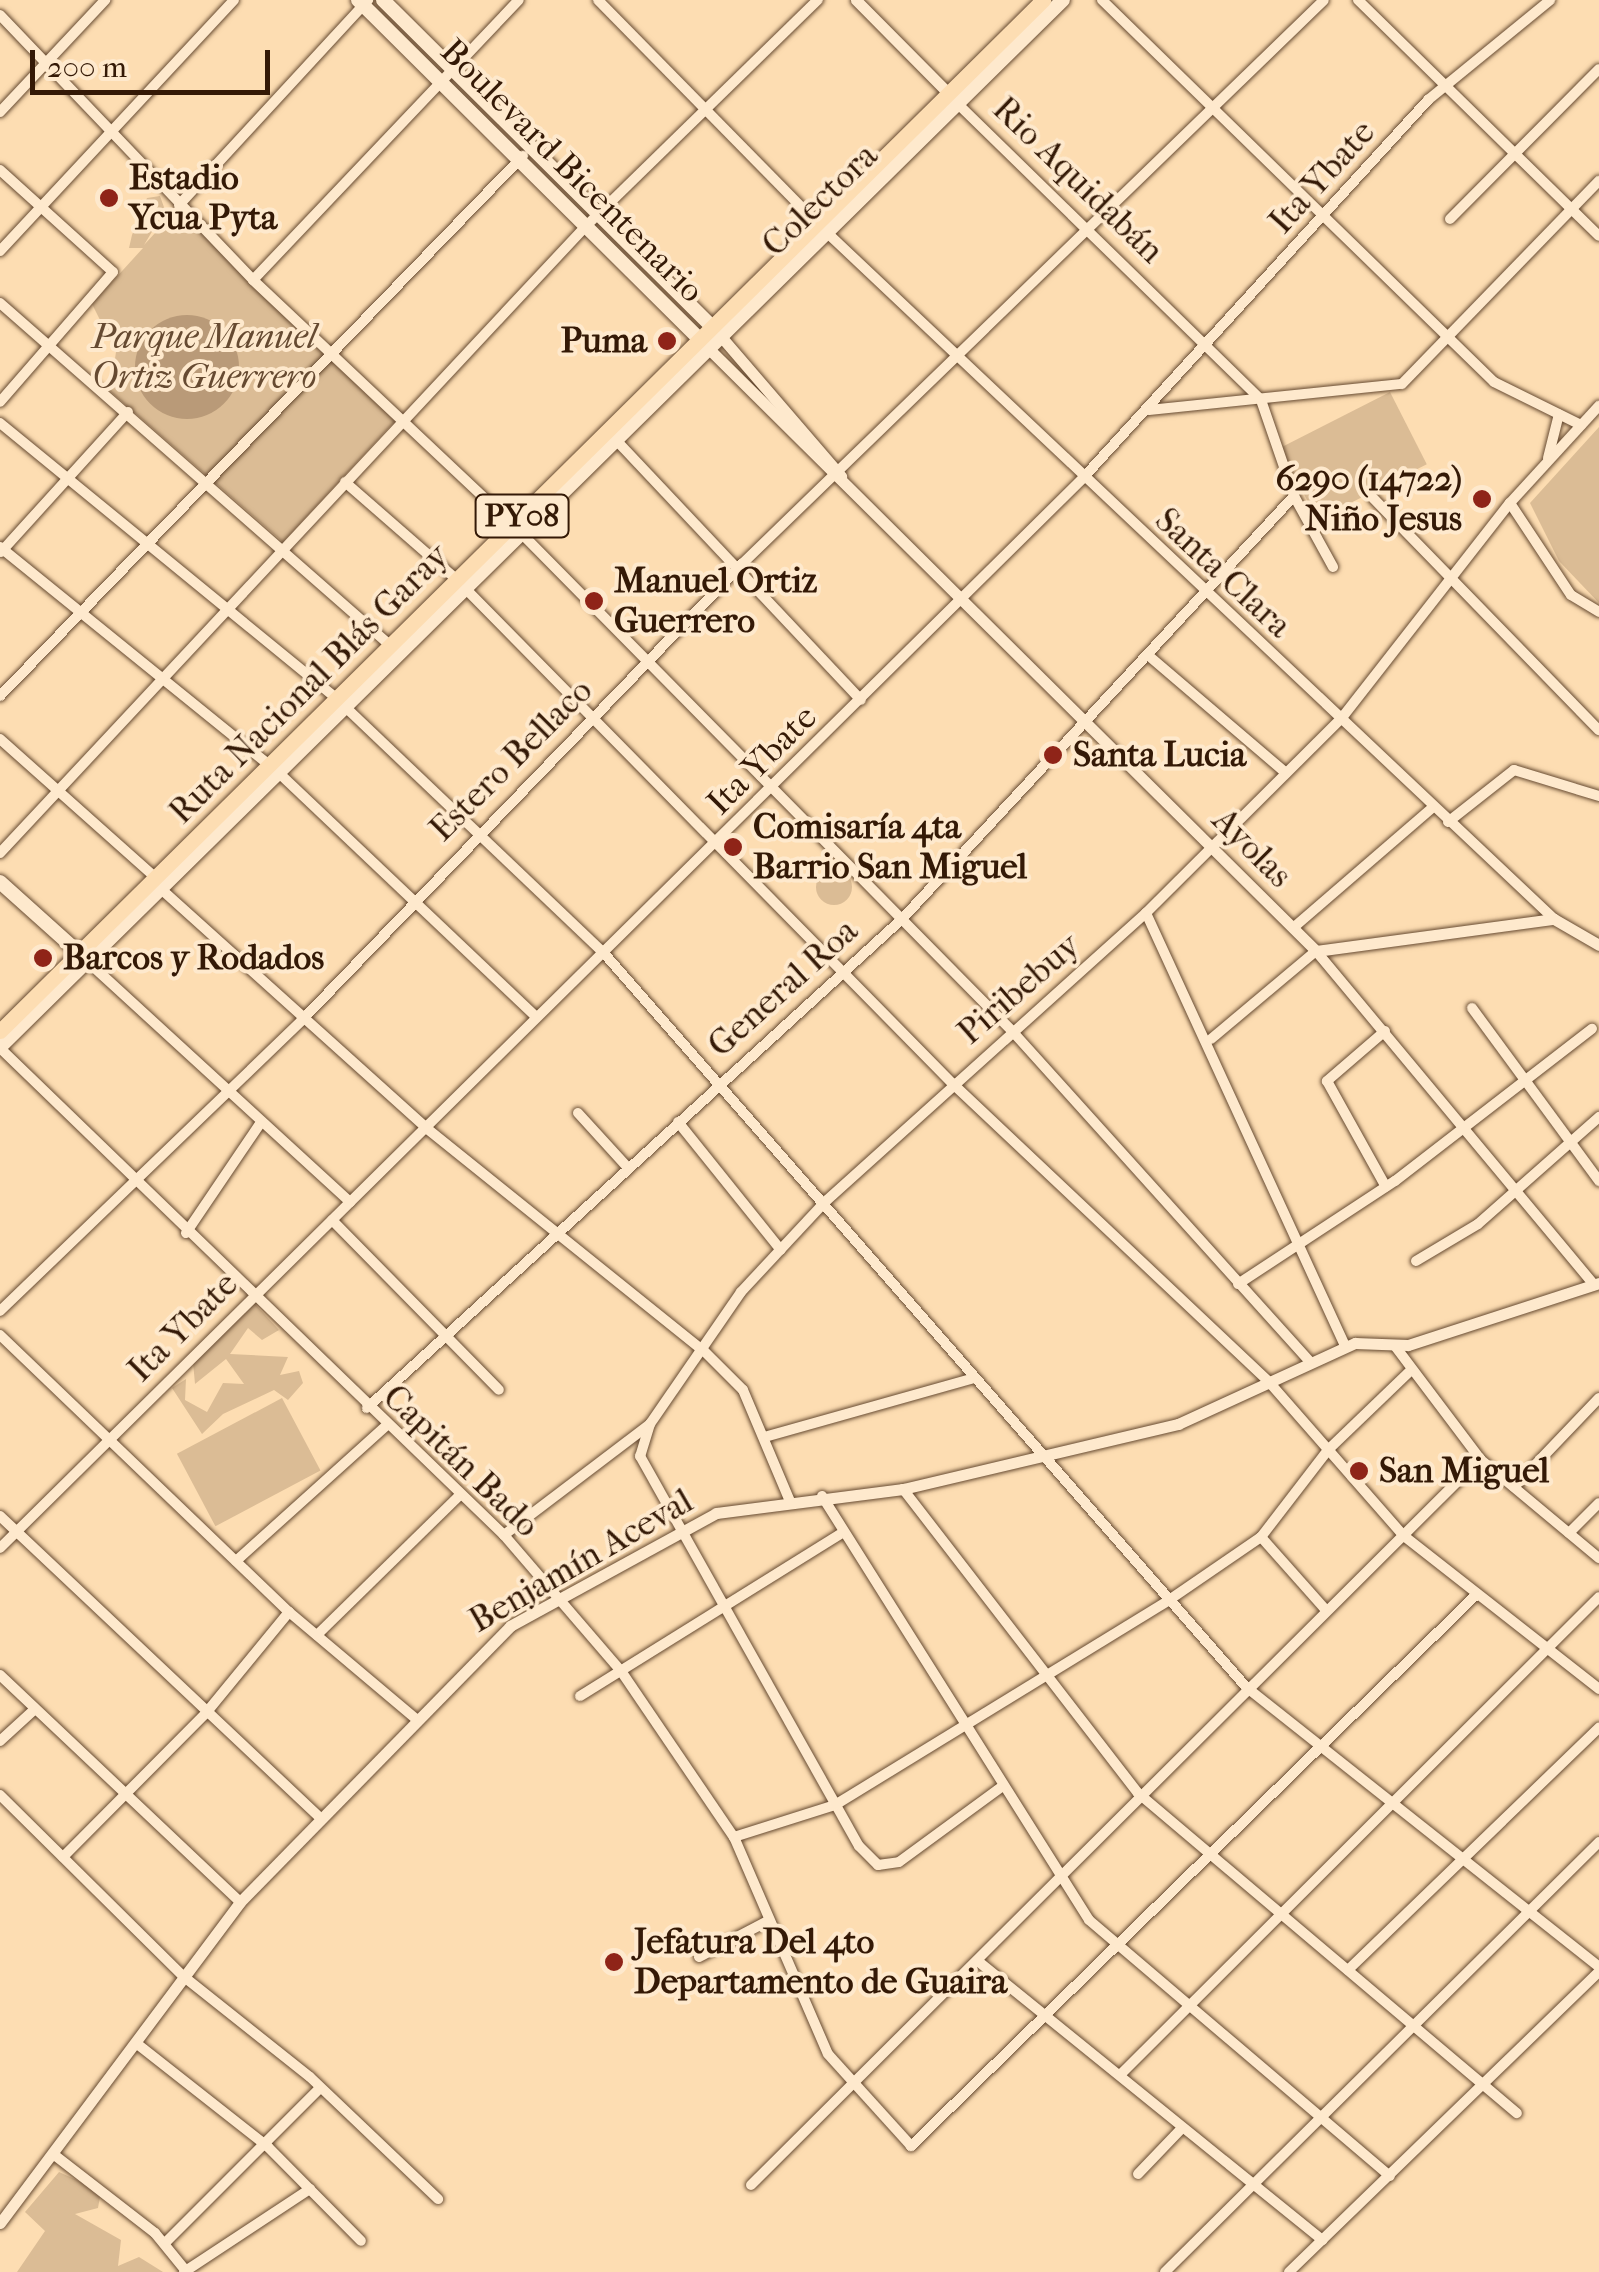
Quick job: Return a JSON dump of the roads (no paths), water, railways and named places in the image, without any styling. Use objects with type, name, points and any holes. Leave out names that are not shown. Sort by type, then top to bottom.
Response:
[{"type":"highway","name":"Ruta Nacional Blás Garay","points":[[0,1031],[276,772],[391,646],[461,584],[825,231],[956,101],[1044,0]]},
{"type":"main road","name":"Boulevard Bicentenario","points":[[383,0],[718,332]]},
{"type":"main road","points":[[956,101],[1062,0]]},
{"type":"main road","name":"Boulevard Bicentenario","points":[[363,2],[705,346]]},
{"type":"main road","points":[[517,529],[616,440],[705,346]]},
{"type":"main road","points":[[341,703],[461,584]]},
{"type":"main road","points":[[0,882],[82,957],[0,1048]]},
{"type":"street","points":[[0,112],[106,0]]},
{"type":"street","points":[[0,252],[234,0]]},
{"type":"street","points":[[253,280],[438,80],[519,0]]},
{"type":"street","name":"Santa Clara","points":[[598,0],[825,231],[1206,596],[1554,920],[1599,945]]},
{"type":"street","points":[[0,853],[164,683],[226,608],[584,228],[818,0]]},
{"type":"street","name":"Rio Aquidabán","points":[[856,0],[956,101],[1210,342],[1261,400]]},
{"type":"street","points":[[1102,0],[1494,382],[1581,425]]},
{"type":"street","name":"Estero Bellaco","points":[[0,1311],[223,1090],[302,1020],[476,830],[592,719],[742,564],[841,476],[1324,0]]},
{"type":"street","points":[[1358,0],[1599,236]]},
{"type":"street","name":"Ita Ybate","points":[[0,1548],[534,1015],[776,788],[961,596],[1083,478],[1446,87],[1550,0]]},
{"type":"street","points":[[179,205],[363,2]]},
{"type":"street","points":[[0,15],[253,280],[517,529],[1014,1032],[1310,1362]]},
{"type":"street","points":[[1450,218],[1511,148],[1599,68]]},
{"type":"street","points":[[0,696],[530,148]]},
{"type":"street","points":[[0,170],[113,272],[0,402]]},
{"type":"street","points":[[1148,410],[1402,384],[1569,203],[1599,181]]},
{"type":"street","points":[[0,303],[391,646]]},
{"type":"street","points":[[718,332],[841,476]]},
{"type":"street","points":[[705,346],[841,476]]},
{"type":"street","points":[[1261,400],[1294,496],[1332,567]]},
{"type":"street","name":"Piribebuy","points":[[504,1535],[650,1424],[781,1250],[826,1202],[952,1083],[1146,913],[1341,719],[1510,502],[1599,406]]},
{"type":"street","points":[[128,412],[1,550],[276,772],[534,1015]]},
{"type":"street","name":"Piribebuy","points":[[1548,459],[1559,414]]},
{"type":"street","points":[[0,423],[341,703],[602,951],[722,1080],[1040,1456],[1246,1686],[1599,1970],[1289,2272]]},
{"type":"street","points":[[616,440],[742,564],[862,700]]},
{"type":"street","name":"Ayolas","points":[[841,476],[1316,951],[1596,1284]]},
{"type":"street","points":[[345,482],[461,584],[952,1083],[1269,1382],[1402,1533],[1599,1689]]},
{"type":"street","name":"General Roa","points":[[367,1408],[842,969],[903,918],[1206,596],[1294,496]]},
{"type":"street","points":[[1373,498],[1599,730]]},
{"type":"street","points":[[1510,502],[1572,595],[1599,612]]},
{"type":"street","points":[[1149,656],[1286,774]]},
{"type":"street","points":[[0,739],[302,1020],[556,1234],[704,1350],[768,1436],[790,1501]]},
{"type":"street","points":[[1448,822],[1514,770],[1599,796]]},
{"type":"street","points":[[1293,928],[1432,808]]},
{"type":"street","points":[[1146,913],[1211,1039],[1345,1346]]},
{"type":"street","points":[[1211,1039],[1316,951],[1554,920]]},
{"type":"street","points":[[82,957],[260,1125],[350,1202]]},
{"type":"street","points":[[1472,1008],[1599,1181]]},
{"type":"street","points":[[1238,1284],[1386,1187],[1592,1029]]},
{"type":"street","points":[[1385,1030],[1328,1081],[1386,1187]]},
{"type":"street","name":"Capitán Bado","points":[[0,1048],[131,1181],[458,1496],[504,1535],[620,1671],[734,1837],[766,1922],[849,2087]]},
{"type":"street","points":[[578,1112],[628,1168]]},
{"type":"street","points":[[1416,1261],[1517,1192],[1599,1117]]},
{"type":"street","points":[[678,1122],[781,1250]]},
{"type":"street","points":[[186,1233],[260,1125]]},
{"type":"street","points":[[332,1220],[448,1333],[499,1390]]},
{"type":"street","name":"Benjamín Aceval","points":[[0,2224],[57,2158],[183,1976],[240,1902],[317,1814],[416,1718],[480,1648],[556,1598],[677,1528],[790,1501],[903,1488],[1210,1414],[1345,1346],[1394,1346],[1596,1284]]},
{"type":"street","points":[[0,1335],[289,1612],[416,1718]]},
{"type":"street","points":[[1394,1346],[1409,1372],[1480,1459],[1599,1558]]},
{"type":"street","points":[[734,1837],[835,1805],[966,1730],[1169,1600],[1260,1536],[1328,1450],[1409,1372]]},
{"type":"street","points":[[768,1436],[974,1378]]},
{"type":"street","points":[[1514,1487],[1599,1398]]},
{"type":"street","points":[[640,1456],[650,1424]]},
{"type":"street","points":[[236,1561],[386,1426]]},
{"type":"street","points":[[622,1442],[640,1456],[835,1805],[878,1865],[899,1862],[1003,1786]]},
{"type":"street","points":[[751,2185],[979,1962],[1246,1686],[1480,1459]]},
{"type":"street","points":[[903,1488],[1138,1794],[1517,2113]]},
{"type":"street","points":[[317,1635],[458,1496]]},
{"type":"street","points":[[822,1496],[840,1534],[1061,1879],[1116,1948],[1184,2010],[1390,2176]]},
{"type":"street","points":[[1569,1533],[1599,1503]]},
{"type":"street","points":[[0,1516],[317,1814]]},
{"type":"street","points":[[580,1696],[840,1534]]},
{"type":"street","points":[[1260,1536],[1325,1609]]},
{"type":"street","points":[[849,2087],[912,2146],[1478,1594]]},
{"type":"street","points":[[1121,2074],[1599,1597]]},
{"type":"street","points":[[62,1857],[206,1713],[289,1612]]},
{"type":"street","points":[[0,1675],[240,1902]]},
{"type":"street","points":[[0,1741],[35,1709]]},
{"type":"street","points":[[1348,1970],[1599,1728]]},
{"type":"street","points":[[0,1794],[183,1976],[320,2088],[438,2199]]},
{"type":"street","points":[[1165,2272],[1599,1842]]},
{"type":"street","points":[[699,1956],[766,1922]]},
{"type":"street","points":[[979,1962],[1121,2074],[1252,2189],[1322,2240]]},
{"type":"street","points":[[136,2043],[268,2147],[360,2242]]},
{"type":"street","points":[[165,2243],[268,2147],[320,2088]]},
{"type":"street","points":[[1138,2174],[1181,2129]]},
{"type":"street","points":[[57,2158],[165,2243],[185,2271],[310,2189]]},
{"type":"place","name":"Estadio Ycua Pyta","points":[[109,198]]},
{"type":"place","name":"Puma","points":[[667,341]]},
{"type":"place","name":"6290 (14722) Niño Jesus","points":[[1482,499]]},
{"type":"place","name":"Manuel Ortiz Guerrero","points":[[594,601]]},
{"type":"place","name":"Santa Lucia","points":[[1053,755]]},
{"type":"place","name":"Comisaría 4ta Barrio San Miguel","points":[[733,847]]},
{"type":"place","name":"Barcos y Rodados","points":[[43,958]]},
{"type":"place","name":"San Miguel","points":[[1359,1471]]},
{"type":"place","name":"Jefatura Del 4to Departamento de Guaira","points":[[614,1962]]},
{"type":"park label","name":"Parque Manuel Ortiz Guerrero","points":[[204,357]]}]
